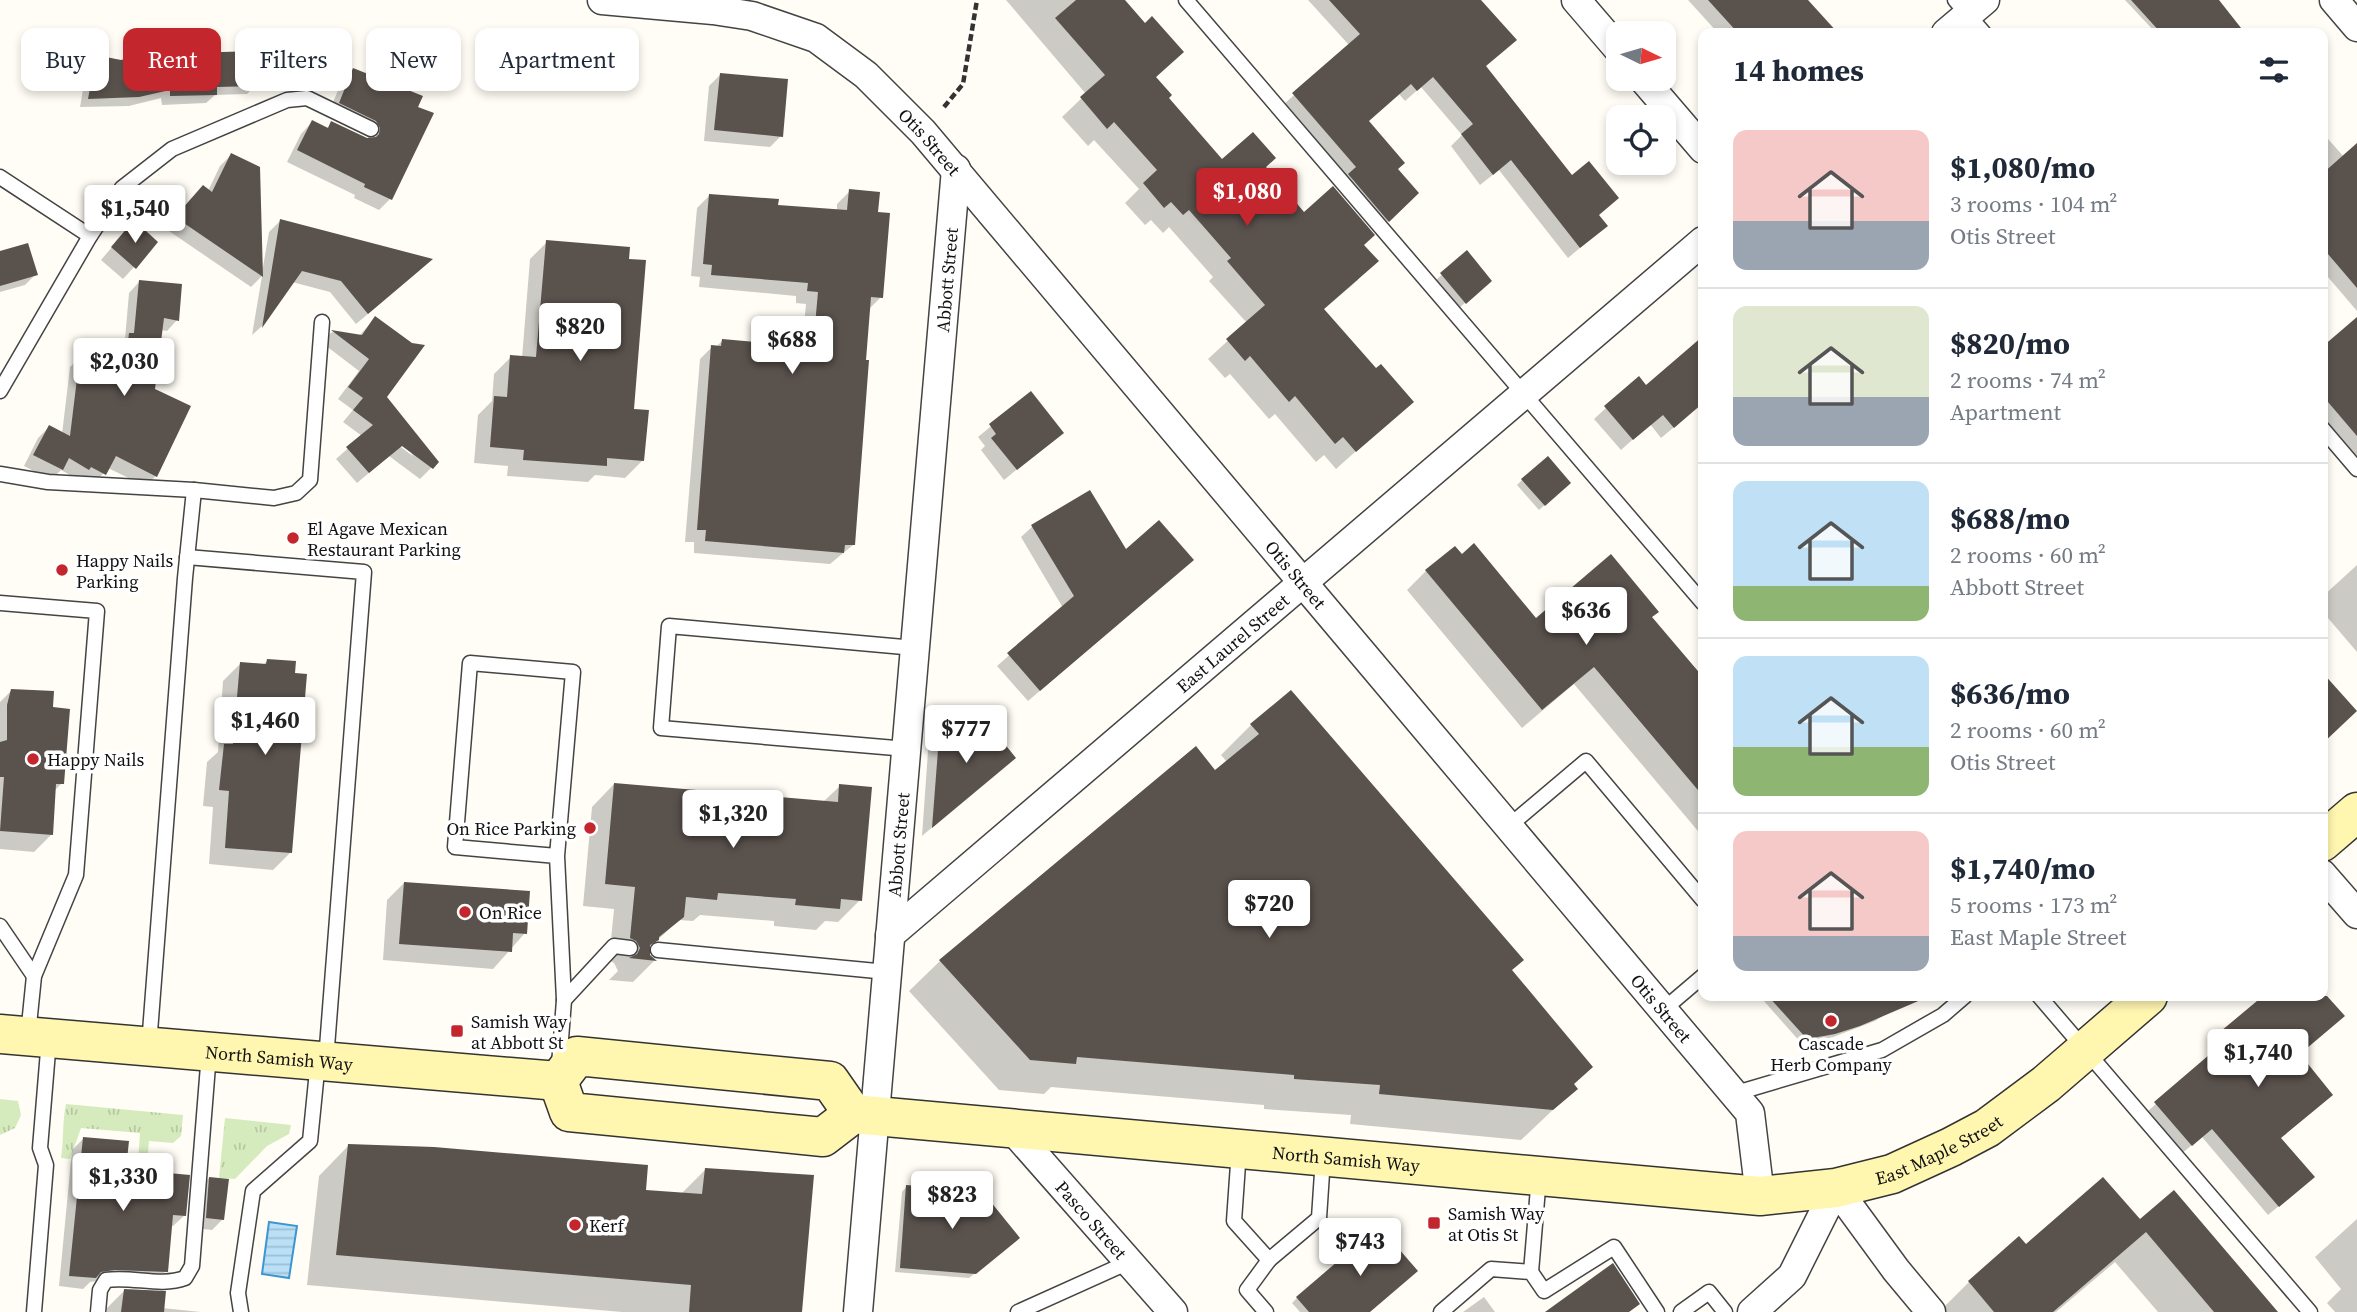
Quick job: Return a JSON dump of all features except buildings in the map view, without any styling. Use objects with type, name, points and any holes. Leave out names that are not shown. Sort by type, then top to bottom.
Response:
[{"type":"main road","points":[[2328,837],[2357,812]]},
{"type":"main road","name":"East Maple Street","points":[[1836,1188],[1892,1174],[1987,1128],[2046,1084],[2142,1001]]},
{"type":"main road","name":"North Samish Way","points":[[26,1036],[558,1081]]},
{"type":"main road","points":[[577,1056],[830,1081],[864,1115],[823,1137],[569,1112],[558,1081],[577,1056]]},
{"type":"main road","name":"North Samish Way","points":[[864,1115],[1760,1196],[1836,1188]]},
{"type":"street","name":"Otis Street","points":[[602,0],[752,16],[816,38],[866,75],[923,132],[1751,1113],[1760,1196]]},
{"type":"street","points":[[1576,0],[1606,35]]},
{"type":"street","points":[[2334,0],[2357,27]]},
{"type":"street","points":[[1952,28],[1973,12]]},
{"type":"street","points":[[1653,91],[1698,143]]},
{"type":"street","name":"Abbott Street","points":[[858,1312],[864,1115],[887,972],[956,169]]},
{"type":"street","name":"East Laurel Street","points":[[890,935],[1698,245]]},
{"type":"street","points":[[2328,881],[2357,914]]},
{"type":"street","name":"Pasco Street","points":[[1012,1128],[1173,1312]]},
{"type":"street","points":[[1752,1312],[1791,1276],[1836,1188],[1896,1270],[1931,1312]]},
{"type":"lane","points":[[1186,0],[1698,597]]},
{"type":"lane","points":[[0,391],[90,236],[122,188],[172,149],[287,100],[307,99],[371,129]]},
{"type":"lane","points":[[0,177],[90,236]]},
{"type":"lane","points":[[0,474],[48,482],[194,490],[274,498],[296,493],[310,480],[322,322]]},
{"type":"lane","points":[[2328,435],[2357,469]]},
{"type":"lane","points":[[149,1047],[194,490]]},
{"type":"lane","points":[[187,557],[365,572],[322,1062],[310,1140],[253,1191],[237,1293],[241,1312]]},
{"type":"lane","points":[[0,603],[97,611],[76,875],[34,976],[26,1036],[40,1148],[46,1165],[34,1312]]},
{"type":"lane","points":[[907,749],[661,728],[669,626],[915,648]]},
{"type":"lane","points":[[557,856],[455,848],[470,663],[573,672],[557,856],[564,1000],[558,1081]]},
{"type":"lane","points":[[1509,826],[1586,761],[1698,894]]},
{"type":"lane","points":[[0,926],[34,976]]},
{"type":"lane","points":[[564,1000],[614,946],[629,948]]},
{"type":"lane","points":[[658,950],[887,972]]},
{"type":"lane","points":[[1663,1010],[1698,980]]},
{"type":"lane","points":[[1733,1094],[1882,1050],[1943,1015],[1959,1001]]},
{"type":"lane","points":[[2043,1001],[2310,1312]]},
{"type":"lane","points":[[98,1312],[100,1290],[106,1280],[118,1278],[172,1283],[185,1278],[192,1266],[209,1052]]},
{"type":"lane","points":[[1240,1149],[1234,1221],[1269,1260]]},
{"type":"lane","points":[[1266,1312],[1247,1290],[1269,1260],[1319,1218],[1323,1156]]},
{"type":"lane","points":[[1539,1176],[1531,1272],[1544,1291],[1614,1247],[1657,1312]]},
{"type":"lane","points":[[1018,1312],[1129,1262]]},
{"type":"lane","points":[[1441,1312],[1491,1269],[1531,1272]]},
{"type":"lane","points":[[1681,1312],[1709,1292],[1725,1312]]},
{"type":"path","points":[[923,132],[963,84],[977,0]]},
{"type":"green space","points":[[0,1099],[18,1101],[21,1115],[15,1128],[0,1135]]},
{"type":"green space","points":[[66,1104],[183,1115],[181,1136],[173,1143],[149,1141],[147,1164],[138,1162],[140,1133],[81,1128],[70,1159],[61,1158]]},
{"type":"green space","points":[[225,1118],[291,1125],[289,1134],[267,1146],[235,1179],[219,1178]]},
{"type":"water","points":[[269,1222],[297,1226],[289,1278],[262,1274]]},
{"type":"place","name":"El Agave Mexican Restaurant Parking","points":[[293,538]]},
{"type":"place","name":"Happy Nails Parking","points":[[62,570]]},
{"type":"place","name":"Happy Nails","points":[[33,759]]},
{"type":"place","name":"On Rice Parking","points":[[590,828]]},
{"type":"place","name":"On Rice","points":[[465,912]]},
{"type":"place","name":"Cascade Herb Company","points":[[1831,1021]]},
{"type":"place","name":"Samish Way at Abbott St","points":[[457,1031]]},
{"type":"place","name":"Samish Way at Otis St","points":[[1434,1223]]},
{"type":"place","name":"Kerf","points":[[575,1225]]}]
